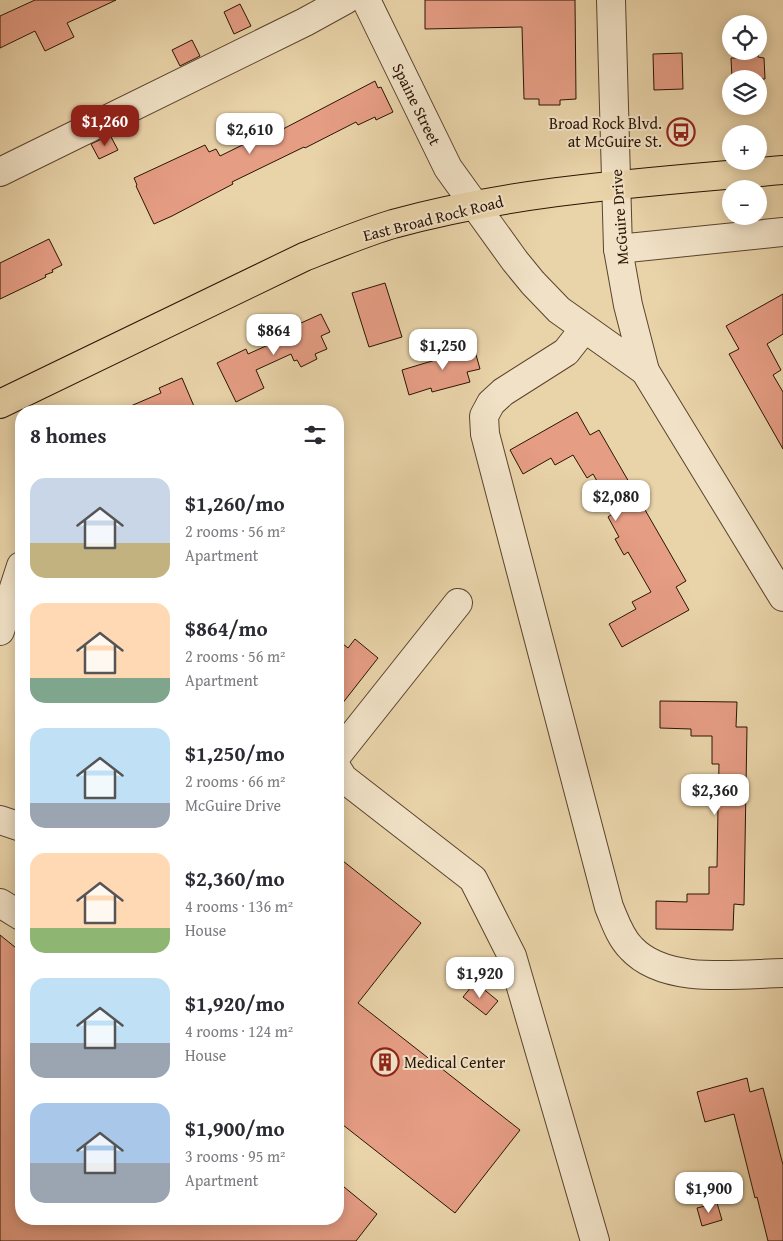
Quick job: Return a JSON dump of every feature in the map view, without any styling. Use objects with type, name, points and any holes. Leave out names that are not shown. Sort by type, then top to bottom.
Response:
[{"type":"main road","name":"East Broad Rock Road","points":[[0,404],[304,257],[393,224],[475,205],[615,185],[783,170]]},
{"type":"street","points":[[0,172],[306,22],[345,0]]},
{"type":"street","name":"Spaine Street","points":[[366,0],[448,168],[475,205]]},
{"type":"street","name":"McGuire Drive","points":[[611,0],[618,249],[628,305],[645,371],[783,597]]},
{"type":"street","name":"McGuire Drive","points":[[475,205],[533,284],[559,310],[645,371]]},
{"type":"street","points":[[618,249],[783,232]]},
{"type":"street","points":[[584,329],[566,352],[490,402],[484,416],[485,434],[609,907],[618,930],[630,948],[647,962],[668,970],[712,974],[783,973]]},
{"type":"street","points":[[0,631],[15,585]]},
{"type":"street","points":[[344,746],[458,603]]},
{"type":"street","points":[[344,779],[473,879],[512,956],[594,1241]]},
{"type":"street","points":[[0,820],[15,825]]},
{"type":"street","points":[[0,903],[15,912]]},
{"type":"building","points":[[35,0],[116,0],[67,23],[74,37],[45,51],[35,31],[0,48],[0,16]]},
{"type":"building","points":[[425,0],[575,0],[576,99],[560,100],[560,105],[539,105],[539,99],[524,99],[522,27],[425,29]]},
{"type":"building","points":[[240,4],[251,26],[234,34],[224,12]]},
{"type":"building","points":[[192,40],[200,56],[180,66],[172,50]]},
{"type":"building","points":[[682,53],[683,89],[654,90],[653,54]]},
{"type":"building","points":[[731,60],[764,60],[765,70],[732,70]]},
{"type":"building","points":[[375,81],[378,88],[381,87],[393,112],[376,120],[375,117],[358,125],[356,122],[232,182],[233,184],[154,224],[134,178],[205,145],[209,152],[216,149],[220,156],[281,126],[283,129]]},
{"type":"building","points":[[110,135],[118,150],[99,159],[91,144]]},
{"type":"building","points":[[49,239],[62,265],[45,275],[46,277],[0,299],[0,263]]},
{"type":"building","points":[[385,283],[402,337],[369,347],[352,293]]},
{"type":"building","points":[[783,294],[783,334],[767,344],[781,370],[773,375],[783,392],[783,449],[729,354],[739,349],[726,326]]},
{"type":"building","points":[[321,314],[330,332],[321,336],[327,349],[315,354],[317,359],[301,367],[297,360],[294,361],[291,354],[256,370],[264,388],[236,402],[217,363],[246,349],[248,354],[284,338],[281,332]]},
{"type":"building","points":[[473,344],[480,369],[467,372],[470,382],[432,392],[431,388],[409,395],[402,370],[452,355],[450,350]]},
{"type":"building","points":[[182,378],[193,405],[133,405],[161,393],[159,388]]},
{"type":"building","points":[[577,412],[590,435],[599,430],[686,581],[676,587],[689,610],[622,647],[609,624],[636,609],[632,602],[651,592],[628,552],[624,555],[615,539],[619,537],[608,517],[615,512],[593,474],[587,478],[573,455],[555,465],[551,458],[523,474],[510,450]]},
{"type":"building","points":[[355,639],[378,658],[344,701],[344,645],[348,648]]},
{"type":"building","points":[[660,701],[737,702],[736,727],[747,727],[744,905],[734,904],[733,930],[656,929],[656,901],[687,902],[687,894],[709,894],[709,867],[717,867],[719,764],[712,764],[712,736],[691,736],[691,729],[660,728]]},
{"type":"building","name":"Medical Center","points":[[344,862],[421,923],[358,1003],[520,1130],[455,1213],[344,1126]]},
{"type":"building","points":[[0,935],[15,947],[15,1225],[344,1225],[344,1187],[377,1214],[356,1241],[0,1241]]},
{"type":"building","points":[[475,982],[498,1001],[486,1015],[463,997]]},
{"type":"building","points":[[747,1078],[750,1092],[763,1088],[783,1165],[783,1241],[768,1241],[734,1114],[705,1122],[697,1092]]},
{"type":"building","points":[[717,1203],[722,1220],[702,1226],[697,1208]]},
{"type":"place","name":"Broad Rock Blvd. at McGuire St.","points":[[681,132]]},
{"type":"place","name":"Medical Center","points":[[385,1062]]}]
